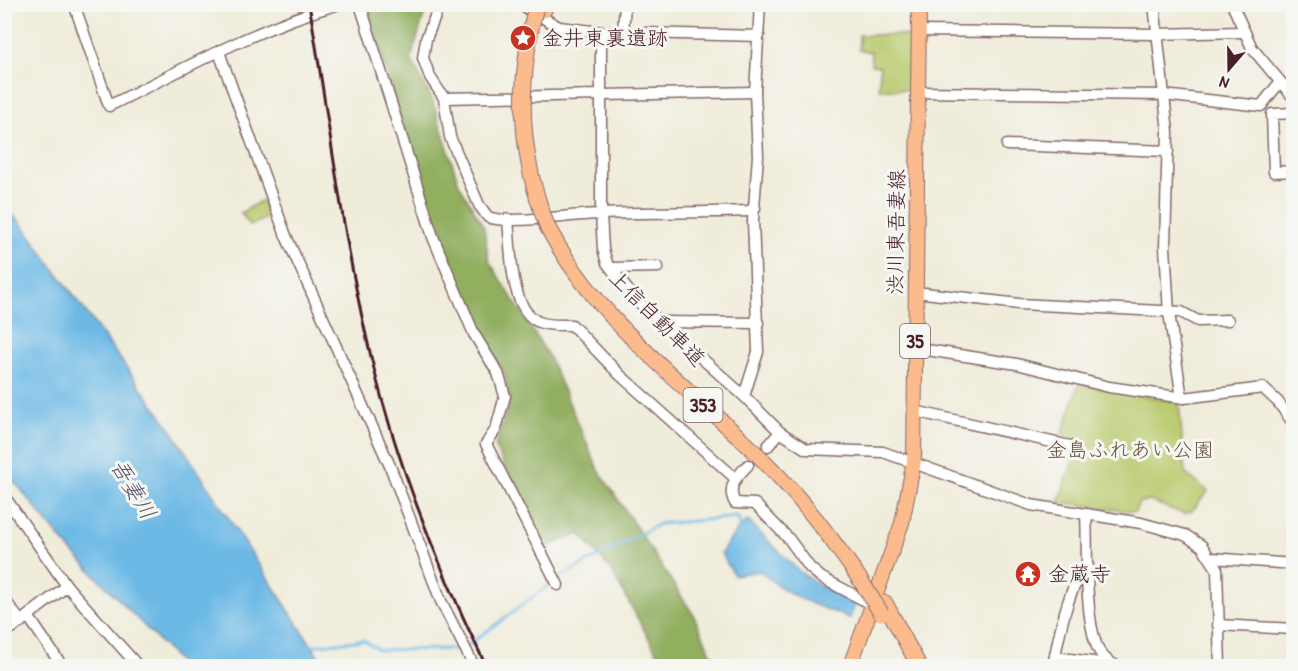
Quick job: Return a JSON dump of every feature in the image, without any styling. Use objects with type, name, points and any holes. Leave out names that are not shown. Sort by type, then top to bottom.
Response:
[{"type":"highway","name":"上信自動車道","points":[[541,6],[534,53],[530,110],[533,146],[552,226],[604,299],[640,338],[770,453],[823,514],[864,578],[909,666]]},
{"type":"highway","name":"上信自動車道","points":[[864,578],[885,603],[919,666]]},
{"type":"main road","name":"渋川東吾妻線","points":[[850,666],[902,523],[914,461],[919,4]]},
{"type":"street","points":[[74,4],[109,106],[268,27],[310,11],[339,4]]},
{"type":"street","points":[[360,4],[434,237],[474,334],[498,373],[505,396],[496,429],[486,444],[558,585]]},
{"type":"street","points":[[440,4],[426,39],[423,58],[430,76],[444,98],[450,137],[479,205],[488,217],[508,219],[601,214],[704,213],[748,211],[755,208]]},
{"type":"street","points":[[519,4],[559,27],[623,33],[759,36]]},
{"type":"street","points":[[623,33],[624,4]]},
{"type":"street","points":[[744,396],[758,352],[753,220],[758,156],[755,92],[760,4]]},
{"type":"street","points":[[1154,4],[1155,34],[1168,151],[1165,247],[1169,313],[1181,392],[1184,398]]},
{"type":"street","points":[[1232,4],[1252,48],[1293,98]]},
{"type":"street","points":[[919,31],[1155,34],[1243,32]]},
{"type":"street","points":[[601,32],[603,249],[611,268],[634,298],[744,396],[780,432],[806,449],[883,452],[914,461],[1030,505],[1142,524],[1185,535],[1202,546],[1212,558],[1219,580],[1220,666]]},
{"type":"street","points":[[219,52],[286,236],[390,466],[423,560],[474,666]]},
{"type":"street","points":[[918,92],[1163,95],[1261,106],[1280,82]]},
{"type":"street","points":[[444,98],[755,92]]},
{"type":"street","points":[[1293,114],[1272,114],[1274,172],[1293,171]]},
{"type":"street","points":[[1007,145],[1168,151]]},
{"type":"street","points":[[508,219],[517,293],[526,312],[542,323],[572,325],[620,375],[735,478]]},
{"type":"street","points":[[611,268],[658,267]]},
{"type":"street","points":[[916,292],[1019,304],[1181,312],[1198,321],[1228,320]]},
{"type":"street","points":[[659,322],[758,323]]},
{"type":"street","points":[[914,348],[1017,364],[1109,387],[1184,398],[1263,388],[1278,402],[1293,424]]},
{"type":"street","points":[[914,411],[1074,447]]},
{"type":"street","points":[[768,446],[780,432]]},
{"type":"street","points":[[748,465],[735,478],[731,490],[735,503],[755,504],[789,539],[810,568],[822,578],[873,605]]},
{"type":"street","points":[[4,496],[67,586],[138,666]]},
{"type":"street","points":[[1086,514],[1091,620],[1095,644],[1111,664]]},
{"type":"street","points":[[1212,558],[1293,564]]},
{"type":"street","points":[[1088,566],[1080,573],[1064,618],[1054,662],[1111,664]]},
{"type":"street","points":[[4,634],[67,586]]},
{"type":"street","points":[[4,598],[25,619],[62,666]]},
{"type":"street","points":[[1218,625],[1293,629]]},
{"type":"green space","points":[[366,5],[427,5],[411,59],[433,101],[459,184],[484,227],[489,261],[548,355],[598,469],[693,614],[717,666],[664,666],[611,570],[580,534],[543,548],[495,447],[509,402],[504,373],[478,328],[421,186]]},
{"type":"green space","points":[[859,35],[903,35],[914,38],[914,90],[879,89],[880,66],[871,65],[871,52],[859,50]]},
{"type":"green space","points":[[262,200],[269,216],[250,226],[241,213]]},
{"type":"green space","name":"金島ふれあい公園","points":[[1079,384],[1179,402],[1185,473],[1208,491],[1192,511],[1184,514],[1150,501],[1139,502],[1135,512],[1059,502],[1078,446],[1060,441]]},
{"type":"water","name":"吾妻川","points":[[4,211],[18,219],[166,422],[325,666],[183,666],[65,544],[5,470]]},
{"type":"water","points":[[748,521],[799,571],[820,586],[856,602],[850,618],[791,594],[760,571],[734,575],[721,553],[740,526]]},
{"type":"waterway","points":[[4,480],[26,459]]},
{"type":"waterway","points":[[558,578],[659,524],[738,517],[740,526]]},
{"type":"waterway","points":[[467,646],[553,582]]},
{"type":"waterway","points":[[309,646],[364,640],[379,650],[461,649]]},
{"type":"railway","points":[[309,4],[349,253],[376,378],[416,504],[449,586],[486,666]]},
{"type":"place","name":"金井東裏遺跡","points":[[523,38]]},
{"type":"place","name":"金蔵寺","points":[[1028,574]]}]
